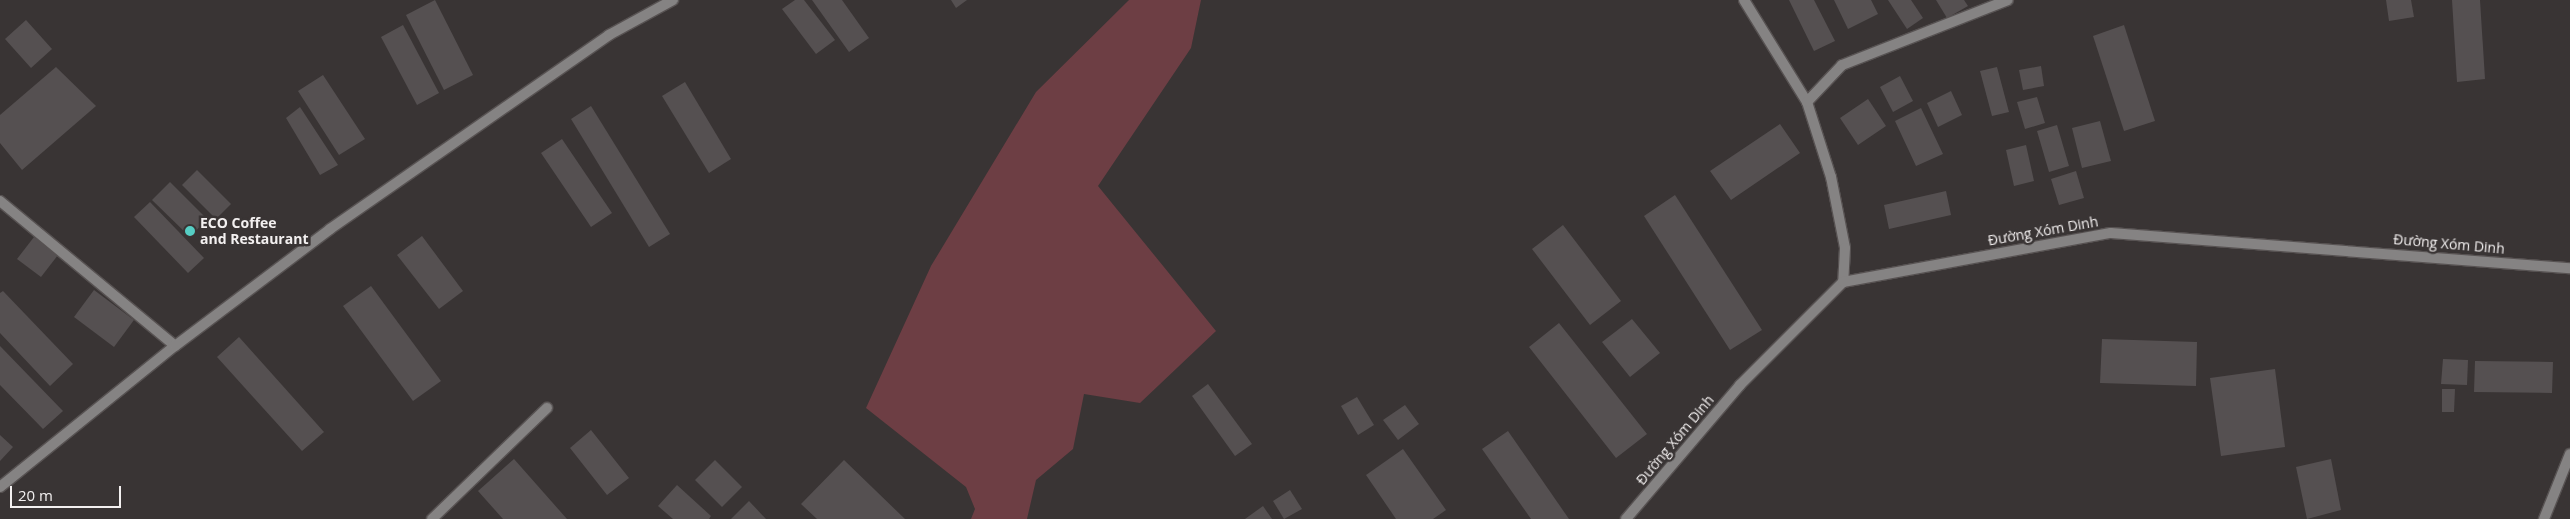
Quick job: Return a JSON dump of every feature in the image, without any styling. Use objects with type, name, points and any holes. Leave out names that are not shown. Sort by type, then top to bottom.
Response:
[{"type":"street","points":[[0,486],[175,346],[346,217],[608,35],[673,0]]},
{"type":"street","points":[[1744,0],[1807,102],[1830,177],[1845,248],[1844,282]]},
{"type":"street","points":[[1807,102],[1842,65],[2008,0]]},
{"type":"street","points":[[0,201],[175,346]]},
{"type":"street","name":"Đường Xóm Dinh","points":[[1626,519],[1740,385],[1844,282],[2111,233],[2570,268]]},
{"type":"street","points":[[432,519],[547,408]]},
{"type":"street","points":[[2544,519],[2570,454]]},
{"type":"shaded area","points":[[1129,0],[1201,0],[1191,48],[1098,186],[1216,331],[1140,403],[1084,394],[1073,449],[1036,480],[1027,519],[971,519],[975,509],[966,487],[866,408],[931,266],[1036,92]]},
{"type":"building","points":[[435,0],[473,75],[444,90],[406,15]]},
{"type":"building","points":[[795,0],[804,0],[835,40],[816,54],[782,9]]},
{"type":"building","points":[[812,0],[842,0],[869,38],[849,52]]},
{"type":"building","points":[[951,0],[967,0],[956,8]]},
{"type":"building","points":[[1789,0],[1814,0],[1835,41],[1814,51]]},
{"type":"building","points":[[1834,0],[1871,0],[1878,14],[1848,29]]},
{"type":"building","points":[[1888,0],[1911,0],[1923,18],[1907,29]]},
{"type":"building","points":[[1936,0],[1964,0],[1968,6],[1947,18]]},
{"type":"building","points":[[2386,0],[2411,0],[2414,17],[2389,21]]},
{"type":"building","points":[[2452,0],[2480,0],[2485,79],[2457,82]]},
{"type":"building","points":[[26,20],[52,49],[31,68],[5,39]]},
{"type":"building","points":[[403,25],[439,93],[417,105],[381,37]]},
{"type":"building","points":[[2124,25],[2155,121],[2124,131],[2093,36]]},
{"type":"building","points":[[2041,66],[2044,86],[2023,90],[2019,70]]},
{"type":"building","points":[[56,67],[96,106],[22,170],[0,143],[0,115]]},
{"type":"building","points":[[1997,67],[2009,112],[1992,116],[1980,71]]},
{"type":"building","points":[[323,75],[365,139],[339,155],[298,91]]},
{"type":"building","points":[[1900,76],[1913,101],[1893,112],[1880,87]]},
{"type":"building","points":[[685,82],[731,159],[709,173],[662,96]]},
{"type":"building","points":[[1951,91],[1962,115],[1938,127],[1927,103]]},
{"type":"building","points":[[2037,97],[2045,123],[2025,129],[2017,102]]},
{"type":"building","points":[[1868,99],[1886,126],[1858,145],[1840,118]]},
{"type":"building","points":[[591,106],[670,234],[649,247],[571,119]]},
{"type":"building","points":[[300,107],[338,165],[320,175],[286,118]]},
{"type":"building","points":[[1921,108],[1943,154],[1916,166],[1895,121]]},
{"type":"building","points":[[2100,121],[2111,161],[2082,168],[2072,128]]},
{"type":"building","points":[[1780,124],[1800,153],[1731,200],[1710,171]]},
{"type":"building","points":[[2057,125],[2069,166],[2049,172],[2037,131]]},
{"type":"building","points":[[562,139],[612,213],[591,227],[541,153]]},
{"type":"building","points":[[2026,145],[2034,181],[2014,186],[2006,150]]},
{"type":"building","points":[[197,170],[231,204],[216,219],[182,185]]},
{"type":"building","points":[[2076,171],[2084,198],[2059,205],[2051,179]]},
{"type":"building","points":[[170,182],[207,219],[190,237],[152,200]]},
{"type":"building","points":[[1946,191],[1951,215],[1889,229],[1884,205]]},
{"type":"building","points":[[1675,195],[1762,330],[1730,350],[1644,216]]},
{"type":"building","points":[[150,202],[204,258],[188,273],[134,217]]},
{"type":"building","points":[[1563,225],[1621,301],[1590,325],[1532,249]]},
{"type":"building","points":[[422,236],[463,291],[439,309],[397,255]]},
{"type":"building","points":[[34,237],[58,255],[41,277],[17,259]]},
{"type":"building","points":[[371,286],[441,381],[413,401],[343,306]]},
{"type":"building","points":[[94,290],[134,320],[114,347],[74,317]]},
{"type":"building","points":[[3,291],[73,364],[50,386],[0,333],[0,293]]},
{"type":"building","points":[[1632,319],[1660,353],[1630,377],[1602,342]]},
{"type":"building","points":[[1559,323],[1647,434],[1616,458],[1529,347]]},
{"type":"building","points":[[239,337],[324,432],[302,451],[217,357]]},
{"type":"building","points":[[2102,339],[2197,342],[2196,386],[2100,383]]},
{"type":"building","points":[[0,346],[63,411],[43,429],[0,385]]},
{"type":"building","points":[[2443,359],[2468,360],[2467,385],[2441,384]]},
{"type":"building","points":[[2475,361],[2553,362],[2552,393],[2474,392]]},
{"type":"building","points":[[2275,369],[2285,447],[2221,456],[2210,378]]},
{"type":"building","points":[[1208,384],[1252,444],[1235,456],[1192,396]]},
{"type":"building","points":[[2442,389],[2455,389],[2454,412],[2442,412]]},
{"type":"building","points":[[1357,397],[1374,425],[1358,435],[1341,406]]},
{"type":"building","points":[[1405,405],[1419,424],[1398,440],[1383,420]]},
{"type":"building","points":[[591,430],[629,478],[607,495],[570,448]]},
{"type":"building","points":[[1508,431],[1569,519],[1531,519],[1482,449]]},
{"type":"building","points":[[0,435],[13,447],[0,461]]},
{"type":"building","points":[[1403,449],[1446,510],[1433,519],[1396,519],[1366,475]]},
{"type":"building","points":[[514,459],[567,519],[503,519],[478,491]]},
{"type":"building","points":[[2331,459],[2341,510],[2307,519],[2296,467]]},
{"type":"building","points":[[715,460],[742,487],[722,507],[695,480]]},
{"type":"building","points":[[844,460],[905,519],[817,519],[801,504]]},
{"type":"building","points":[[677,485],[711,516],[709,519],[673,519],[658,506]]},
{"type":"building","points":[[1290,490],[1302,509],[1284,519],[1273,501]]},
{"type":"building","points":[[749,501],[766,519],[731,519]]},
{"type":"building","points":[[1263,506],[1272,519],[1245,519]]},
{"type":"place","name":"ECO Coffee and Restaurant","points":[[190,231]]}]
